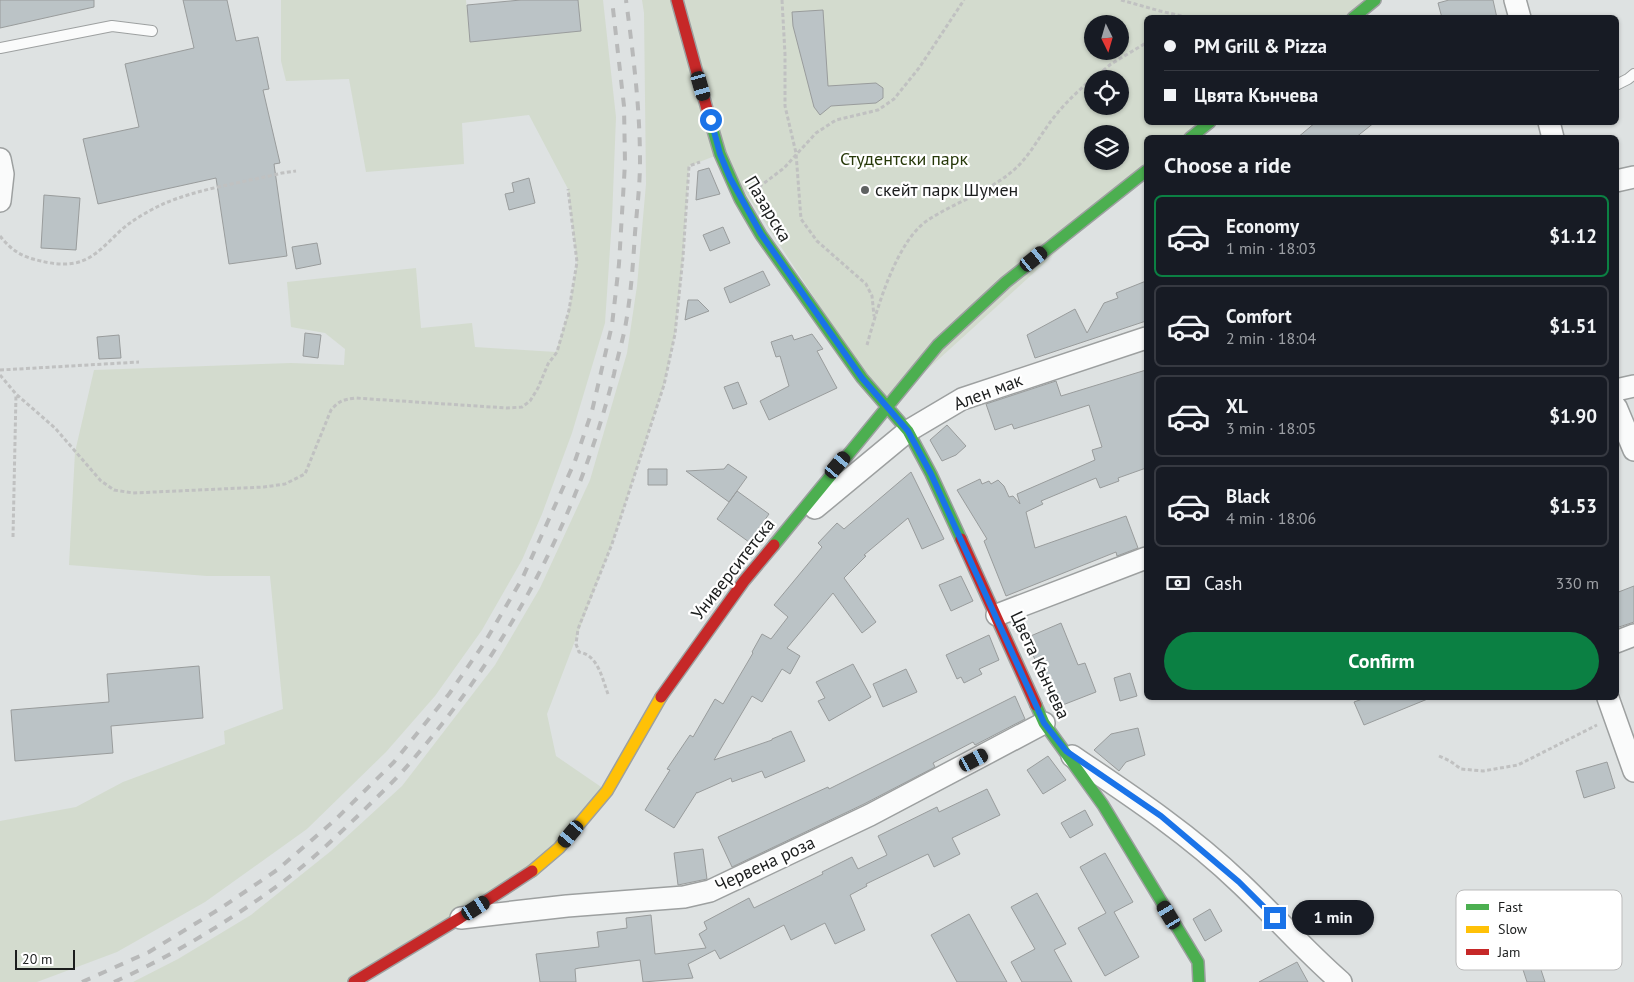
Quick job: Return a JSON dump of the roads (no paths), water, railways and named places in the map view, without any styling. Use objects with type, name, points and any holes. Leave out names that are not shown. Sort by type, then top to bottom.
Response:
[{"type":"street","name":"Пазарска","points":[[677,0],[720,154],[740,199],[761,234],[862,378],[886,407]]},
{"type":"street","points":[[1358,15],[1375,0]]},
{"type":"street","points":[[1515,0],[1519,15]]},
{"type":"street","points":[[1194,135],[1206,125]]},
{"type":"street","points":[[0,159],[3,174],[0,201]]},
{"type":"street","name":"Университетска","points":[[354,982],[460,918],[536,868],[559,848],[607,791],[666,688],[744,582],[938,346],[1006,282],[1144,173]]},
{"type":"street","points":[[1619,180],[1634,177]]},
{"type":"street","name":"Ален мак","points":[[779,538],[908,431],[962,399],[1144,339]]},
{"type":"street","points":[[1619,389],[1634,386]]},
{"type":"street","name":"Цвета Кънчева","points":[[886,407],[908,431],[931,474],[997,615],[1044,723],[1066,751],[1103,805],[1198,962],[1199,982]]},
{"type":"street","points":[[1619,413],[1634,450]]},
{"type":"street","points":[[997,615],[1144,559]]},
{"type":"street","points":[[1619,641],[1634,635]]},
{"type":"street","points":[[1609,700],[1634,771]]},
{"type":"street","name":"Червена роза","points":[[460,918],[567,906],[684,898],[710,891],[870,815],[1044,723]]},
{"type":"street","points":[[1066,751],[1161,816],[1239,882],[1310,955],[1341,982]]},
{"type":"lane","points":[[0,48],[112,26],[152,31]]},
{"type":"lane","points":[[1619,84],[1634,74]]},
{"type":"railway","points":[[82,982],[149,952],[221,908],[277,870],[335,820],[394,762],[449,694],[485,642],[522,579],[575,461],[592,411],[612,325],[619,264],[625,163],[624,106],[612,0]]},
{"type":"railway","points":[[114,982],[202,936],[244,909],[294,873],[345,828],[402,772],[439,728],[473,682],[504,635],[532,586],[558,535],[580,483],[614,374],[627,316],[639,188],[640,141],[634,60],[626,0]]},
{"type":"place","name":"скейт парк Шумен","points":[[865,190]]},
{"type":"park label","name":"Студентски парк","points":[[904,159]]}]
